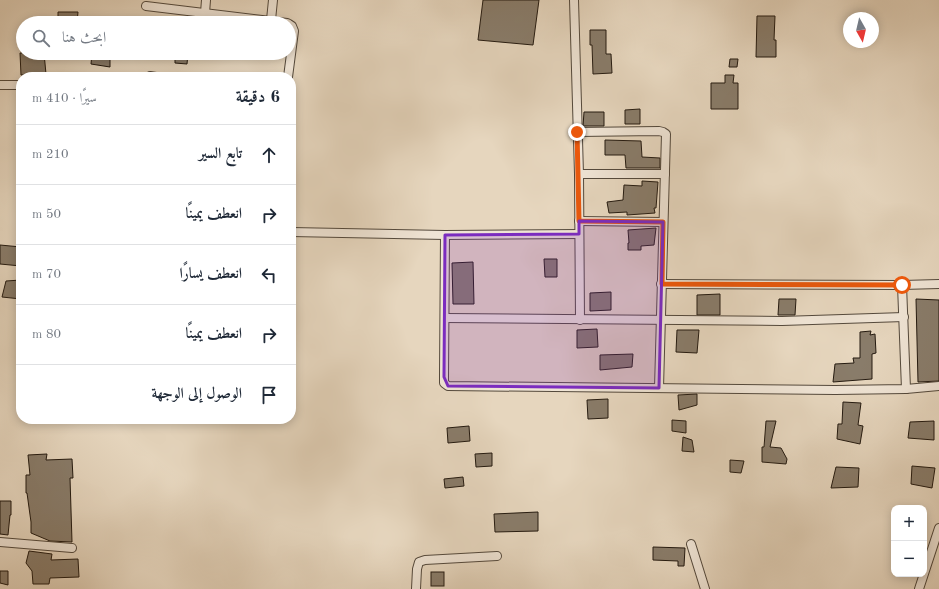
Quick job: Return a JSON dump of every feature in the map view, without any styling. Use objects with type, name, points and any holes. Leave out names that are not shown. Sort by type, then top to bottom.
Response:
[{"type":"street","points":[[205,13],[206,0]]},
{"type":"street","points":[[271,16],[273,0]]},
{"type":"street","points":[[574,0],[579,174],[580,320]]},
{"type":"street","points":[[146,6],[233,16]]},
{"type":"street","points":[[289,72],[290,60]]},
{"type":"street","points":[[0,85],[16,85]]},
{"type":"street","points":[[577,132],[663,132],[666,134],[659,388]]},
{"type":"street","points":[[579,174],[665,174]]},
{"type":"street","points":[[579,221],[663,222]]},
{"type":"street","points":[[296,232],[445,235],[579,234]]},
{"type":"street","points":[[445,235],[444,383],[448,386],[835,390],[906,389],[939,386]]},
{"type":"street","points":[[662,284],[939,284]]},
{"type":"street","points":[[902,285],[906,389]]},
{"type":"street","points":[[444,318],[782,321],[904,317]]},
{"type":"street","points":[[919,589],[939,528]]},
{"type":"street","points":[[0,542],[72,548]]},
{"type":"street","points":[[690,544],[705,589]]},
{"type":"street","points":[[416,589],[417,569],[420,562],[425,560],[497,556]]},
{"type":"highlighted area","points":[[579,221],[663,222],[659,388],[448,386],[444,377],[445,235],[579,234]]},
{"type":"building","points":[[483,0],[539,0],[533,45],[478,40]]},
{"type":"building","points":[[58,12],[78,12],[78,16],[58,16]]},
{"type":"building","points":[[757,16],[775,16],[774,40],[776,40],[776,57],[756,57]]},
{"type":"building","points":[[590,30],[606,30],[606,54],[611,54],[612,73],[593,74]]},
{"type":"building","points":[[730,59],[738,59],[737,67],[729,67]]},
{"type":"building","points":[[20,60],[45,60],[46,72],[21,72]]},
{"type":"building","points":[[91,60],[110,60],[110,67],[91,64]]},
{"type":"building","points":[[175,60],[187,60],[187,64],[175,63]]},
{"type":"building","points":[[725,75],[734,75],[733,83],[738,83],[738,109],[711,109],[711,83],[725,83]]},
{"type":"building","points":[[640,109],[640,124],[625,124],[625,110]]},
{"type":"building","points":[[584,112],[604,112],[604,126],[583,126]]},
{"type":"building","points":[[605,140],[641,141],[642,157],[660,158],[660,168],[626,168],[625,155],[605,155]]},
{"type":"building","points":[[642,181],[658,182],[656,208],[654,208],[655,213],[627,215],[627,212],[609,213],[607,202],[623,200],[624,185],[642,186]]},
{"type":"building","points":[[656,228],[654,245],[641,246],[641,250],[628,250],[628,230]]},
{"type":"building","points":[[0,245],[16,247],[16,266],[0,264]]},
{"type":"building","points":[[544,259],[557,259],[557,277],[545,277]]},
{"type":"building","points":[[473,262],[474,304],[453,304],[452,263]]},
{"type":"building","points":[[16,280],[16,298],[2,297],[6,281]]},
{"type":"building","points":[[611,292],[611,310],[590,311],[590,293]]},
{"type":"building","points":[[720,294],[720,315],[697,315],[697,295]]},
{"type":"building","points":[[779,299],[796,299],[795,315],[778,315]]},
{"type":"building","points":[[916,299],[939,300],[939,381],[918,382]]},
{"type":"building","points":[[597,329],[598,347],[577,348],[577,330]]},
{"type":"building","points":[[677,330],[699,330],[697,353],[676,352]]},
{"type":"building","points":[[871,331],[870,335],[875,334],[876,353],[872,354],[872,379],[833,382],[835,364],[854,363],[853,358],[860,358],[860,332]]},
{"type":"building","points":[[633,354],[632,367],[600,370],[600,355]]},
{"type":"building","points":[[697,394],[697,405],[679,410],[678,395]]},
{"type":"building","points":[[608,399],[608,418],[588,419],[587,400]]},
{"type":"building","points":[[843,402],[861,403],[858,425],[863,426],[860,444],[837,439],[838,424],[842,424]]},
{"type":"building","points":[[672,420],[686,421],[686,433],[672,431]]},
{"type":"building","points":[[766,421],[776,421],[770,447],[781,448],[787,459],[786,464],[762,462],[762,447],[764,447]]},
{"type":"building","points":[[934,421],[934,440],[908,438],[910,422]]},
{"type":"building","points":[[469,426],[470,441],[448,443],[447,428]]},
{"type":"building","points":[[683,437],[692,440],[694,452],[682,451]]},
{"type":"building","points":[[492,453],[492,466],[476,467],[475,454]]},
{"type":"building","points":[[47,454],[46,460],[72,459],[73,478],[70,478],[72,542],[50,541],[31,533],[31,522],[26,493],[26,475],[30,475],[28,455]]},
{"type":"building","points":[[730,460],[744,461],[741,473],[730,472]]},
{"type":"building","points":[[912,466],[935,468],[932,488],[911,484]]},
{"type":"building","points":[[836,467],[859,468],[858,487],[831,488]]},
{"type":"building","points":[[463,477],[464,486],[445,488],[444,479]]},
{"type":"building","points":[[0,501],[11,501],[11,515],[8,535],[0,534]]},
{"type":"building","points":[[538,512],[538,531],[495,532],[494,514]]},
{"type":"building","points":[[653,547],[685,548],[684,566],[678,566],[678,561],[653,560]]},
{"type":"building","points":[[29,551],[52,554],[51,560],[78,559],[79,577],[50,578],[49,584],[33,584],[32,571],[26,563]]},
{"type":"building","points":[[0,571],[8,571],[8,585],[0,583]]},
{"type":"building","points":[[431,572],[444,572],[444,586],[431,586]]},
{"type":"route","points":[[577,132],[579,221],[663,222],[662,284],[902,285]]}]
